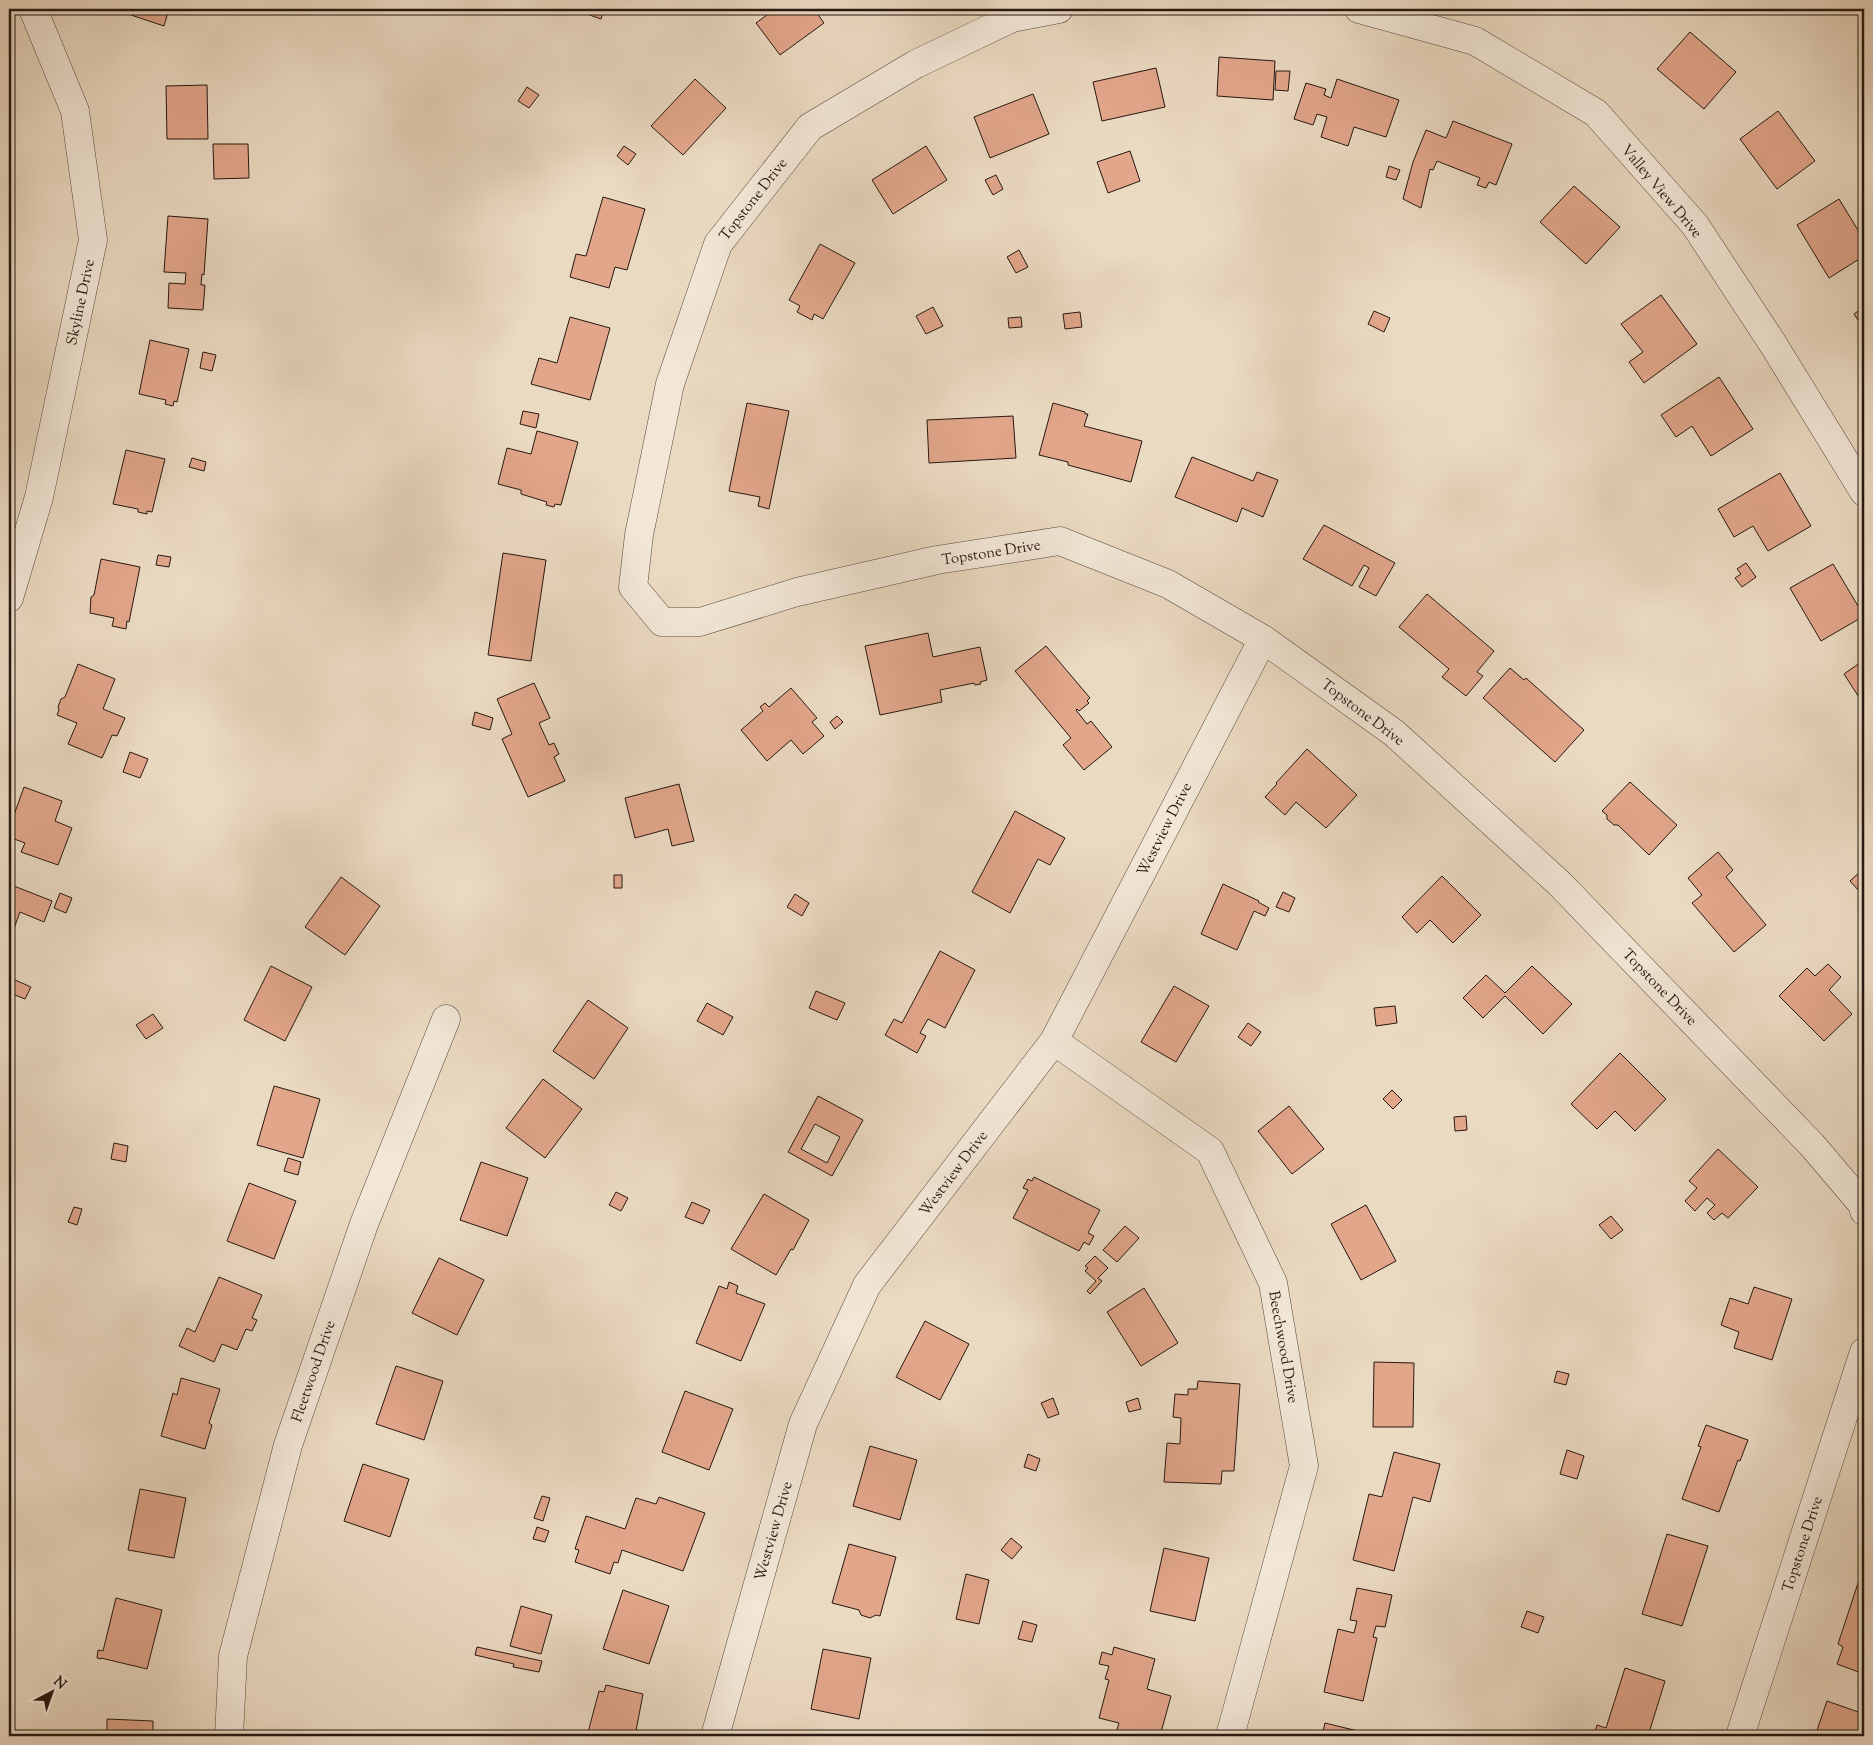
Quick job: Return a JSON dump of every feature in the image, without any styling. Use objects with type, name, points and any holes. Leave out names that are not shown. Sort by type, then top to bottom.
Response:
[{"type":"street","name":"Skyline Drive","points":[[9,598],[39,497],[93,240],[75,111],[33,9]]},
{"type":"street","points":[[1008,13],[1059,9]]},
{"type":"street","name":"Valley View Drive","points":[[1359,9],[1475,41],[1596,113],[1695,226],[1774,344],[1864,492]]},
{"type":"street","name":"Topstone Drive","points":[[1008,13],[916,64],[810,127],[718,244],[670,384],[639,535],[633,587],[662,622],[700,622],[797,592],[937,560],[1060,541],[1168,584],[1263,639],[1394,733],[1560,884],[1812,1145],[1862,1205],[1864,1211]]},
{"type":"street","name":"Westview Drive","points":[[715,1736],[803,1424],[867,1285],[1054,1041],[1263,639]]},
{"type":"street","name":"Fleetwood Drive","points":[[229,1736],[233,1656],[288,1445],[364,1224],[446,1019]]},
{"type":"street","name":"Beechwood Drive","points":[[1054,1041],[1210,1151],[1273,1283],[1304,1466],[1230,1736]]},
{"type":"street","name":"Topstone Drive","points":[[1740,1736],[1864,1352]]},
{"type":"building","points":[[134,9],[169,9],[164,26],[131,15]]},
{"type":"building","points":[[582,9],[604,9],[601,19],[581,12]]},
{"type":"building","points":[[775,9],[814,9],[824,23],[780,55],[756,23]]},
{"type":"building","points":[[1628,9],[1645,9],[1643,15]]},
{"type":"building","points":[[1690,32],[1736,72],[1704,109],[1657,69]]},
{"type":"building","points":[[1219,57],[1275,61],[1273,100],[1217,96]]},
{"type":"building","points":[[1156,68],[1165,107],[1102,121],[1093,82]]},
{"type":"building","points":[[1276,71],[1290,71],[1288,91],[1275,90]]},
{"type":"building","points":[[695,79],[726,108],[683,155],[651,126]]},
{"type":"building","points":[[1337,79],[1399,100],[1386,137],[1354,127],[1348,146],[1321,137],[1327,117],[1317,114],[1313,125],[1294,119],[1306,83],[1326,89],[1324,95],[1331,98]]},
{"type":"building","points":[[207,85],[208,139],[167,139],[166,86]]},
{"type":"building","points":[[527,87],[539,95],[529,108],[518,101]]},
{"type":"building","points":[[1033,94],[1049,134],[990,158],[974,117]]},
{"type":"building","points":[[1778,111],[1815,161],[1777,189],[1740,139]]},
{"type":"building","points":[[1453,121],[1512,144],[1496,185],[1489,182],[1486,188],[1477,185],[1480,178],[1437,161],[1433,170],[1430,169],[1421,208],[1403,199],[1413,162],[1426,130],[1446,138]]},
{"type":"building","points":[[213,144],[248,144],[249,178],[214,179]]},
{"type":"building","points":[[624,146],[636,154],[628,165],[617,156]]},
{"type":"building","points":[[926,146],[947,180],[893,214],[872,180]]},
{"type":"building","points":[[1130,151],[1140,181],[1108,193],[1097,162]]},
{"type":"building","points":[[1389,166],[1400,170],[1396,180],[1386,177]]},
{"type":"building","points":[[996,175],[1003,189],[993,195],[985,180]]},
{"type":"building","points":[[1574,186],[1620,227],[1586,264],[1540,222]]},
{"type":"building","points":[[603,197],[645,209],[627,270],[615,267],[609,288],[570,277],[576,254],[586,256]]},
{"type":"building","points":[[1839,199],[1864,240],[1864,256],[1829,278],[1797,225]]},
{"type":"building","points":[[168,216],[208,219],[204,275],[202,274],[201,285],[205,285],[203,310],[168,308],[169,283],[185,284],[186,273],[164,272]]},
{"type":"building","points":[[820,244],[855,263],[823,319],[814,314],[812,320],[797,312],[800,306],[789,300]]},
{"type":"building","points":[[1019,250],[1028,267],[1016,273],[1007,257]]},
{"type":"building","points":[[1661,295],[1697,344],[1644,383],[1629,362],[1643,352],[1621,324]]},
{"type":"building","points":[[933,307],[943,326],[926,334],[916,316]]},
{"type":"building","points":[[1864,307],[1864,329],[1854,314]]},
{"type":"building","points":[[1374,311],[1390,318],[1384,332],[1368,324]]},
{"type":"building","points":[[1080,312],[1082,327],[1065,329],[1063,314]]},
{"type":"building","points":[[570,317],[610,328],[590,400],[531,384],[539,358],[557,363]]},
{"type":"building","points":[[1021,317],[1022,327],[1009,328],[1008,318]]},
{"type":"building","points":[[150,340],[189,349],[177,402],[174,401],[173,406],[165,404],[166,400],[139,394]]},
{"type":"building","points":[[203,352],[216,355],[212,371],[200,368]]},
{"type":"building","points":[[1719,377],[1753,429],[1711,456],[1692,426],[1676,437],[1661,415]]},
{"type":"building","points":[[747,403],[789,411],[769,509],[758,506],[760,497],[729,491]]},
{"type":"building","points":[[1053,403],[1088,414],[1084,426],[1142,441],[1131,482],[1039,455]]},
{"type":"building","points":[[523,411],[539,414],[536,428],[520,424]]},
{"type":"building","points":[[1013,416],[1016,458],[929,463],[927,420]]},
{"type":"building","points":[[537,431],[578,442],[561,505],[555,504],[554,507],[546,505],[547,502],[521,494],[521,490],[498,484],[507,448],[531,454]]},
{"type":"building","points":[[126,450],[165,459],[152,512],[147,511],[147,514],[138,512],[138,509],[113,504]]},
{"type":"building","points":[[1192,457],[1253,481],[1257,472],[1278,480],[1263,517],[1242,508],[1237,522],[1175,497]]},
{"type":"building","points":[[192,458],[206,462],[204,471],[189,467]]},
{"type":"building","points":[[1780,473],[1811,526],[1768,551],[1753,526],[1734,537],[1718,509]]},
{"type":"building","points":[[1324,525],[1395,563],[1376,596],[1359,587],[1369,568],[1364,565],[1352,586],[1303,559]]},
{"type":"building","points":[[503,553],[546,560],[531,661],[488,655]]},
{"type":"building","points":[[158,555],[171,557],[169,567],[156,565]]},
{"type":"building","points":[[101,559],[140,567],[126,629],[112,626],[114,618],[90,613],[91,597],[94,595]]},
{"type":"building","points":[[1746,563],[1756,577],[1742,587],[1735,578],[1741,574],[1737,569]]},
{"type":"building","points":[[1833,564],[1864,616],[1821,641],[1790,588]]},
{"type":"building","points":[[1427,594],[1494,651],[1477,672],[1483,676],[1466,696],[1442,677],[1449,669],[1399,627]]},
{"type":"building","points":[[928,633],[933,657],[980,647],[987,680],[980,682],[981,684],[975,685],[974,683],[940,690],[942,702],[880,715],[865,646]]},
{"type":"building","points":[[1046,646],[1090,698],[1087,701],[1089,703],[1079,711],[1076,710],[1087,724],[1091,721],[1112,747],[1084,770],[1063,745],[1071,738],[1015,671]]},
{"type":"building","points":[[1864,660],[1864,705],[1844,674]]},
{"type":"building","points":[[78,664],[115,679],[103,709],[125,718],[117,736],[112,735],[102,758],[68,744],[77,723],[57,715],[61,699],[65,697]]},
{"type":"building","points":[[1510,668],[1524,680],[1526,678],[1584,730],[1555,762],[1483,698]]},
{"type":"building","points":[[534,683],[550,718],[539,723],[549,745],[554,743],[559,754],[554,757],[565,781],[528,797],[502,739],[512,734],[497,699]]},
{"type":"building","points":[[791,688],[817,718],[812,722],[824,736],[803,754],[791,740],[767,761],[741,730],[763,711],[760,707],[765,703],[769,707]]},
{"type":"building","points":[[475,712],[493,718],[490,730],[472,725]]},
{"type":"building","points":[[837,716],[843,722],[835,729],[830,722]]},
{"type":"building","points":[[1307,749],[1357,795],[1326,828],[1296,802],[1285,815],[1265,797]]},
{"type":"building","points":[[130,752],[148,759],[140,778],[123,772]]},
{"type":"building","points":[[1630,782],[1677,825],[1649,855],[1618,825],[1614,825],[1607,819],[1607,815],[1602,811]]},
{"type":"building","points":[[679,784],[694,841],[672,846],[668,829],[635,838],[625,798]]},
{"type":"building","points":[[24,787],[62,801],[55,821],[72,828],[58,865],[21,852],[25,843],[9,837],[9,829]]},
{"type":"building","points":[[1015,811],[1065,838],[1050,865],[1038,859],[1010,913],[972,892]]},
{"type":"building","points":[[1718,852],[1733,870],[1726,877],[1766,925],[1734,952],[1692,903],[1702,895],[1688,878]]},
{"type":"building","points":[[1862,870],[1864,872],[1864,886],[1859,891],[1850,881]]},
{"type":"building","points":[[614,875],[622,875],[622,888],[614,888]]},
{"type":"building","points":[[1442,876],[1481,915],[1453,943],[1430,920],[1417,933],[1402,917]]},
{"type":"building","points":[[341,877],[380,906],[345,955],[305,927]]},
{"type":"building","points":[[9,884],[52,901],[44,922],[20,912],[9,942]]},
{"type":"building","points":[[1223,884],[1259,901],[1269,908],[1265,916],[1254,911],[1237,950],[1201,934]]},
{"type":"building","points":[[1283,892],[1295,898],[1289,912],[1276,907]]},
{"type":"building","points":[[60,893],[72,898],[66,913],[54,908]]},
{"type":"building","points":[[795,894],[809,903],[802,916],[787,907]]},
{"type":"building","points":[[940,951],[975,970],[945,1028],[928,1019],[920,1033],[926,1036],[917,1053],[885,1035],[894,1019],[902,1023]]},
{"type":"building","points":[[1828,964],[1841,977],[1829,990],[1852,1014],[1824,1041],[1779,996],[1807,968],[1815,976]]},
{"type":"building","points":[[271,966],[312,987],[285,1041],[244,1020]]},
{"type":"building","points":[[1532,966],[1572,1004],[1543,1034],[1505,996],[1483,1018],[1463,998],[1486,975],[1505,993]]},
{"type":"building","points":[[15,980],[31,987],[25,999],[10,993]]},
{"type":"building","points":[[1174,986],[1209,1006],[1176,1062],[1141,1042]]},
{"type":"building","points":[[816,991],[845,1003],[837,1020],[809,1008]]},
{"type":"building","points":[[588,1000],[628,1028],[594,1079],[553,1051]]},
{"type":"building","points":[[707,1003],[733,1017],[723,1035],[697,1021]]},
{"type":"building","points":[[1395,1006],[1397,1023],[1376,1026],[1374,1008]]},
{"type":"building","points":[[153,1014],[163,1028],[146,1039],[136,1025]]},
{"type":"building","points":[[1248,1023],[1261,1032],[1251,1046],[1238,1037]]},
{"type":"building","points":[[1620,1053],[1666,1099],[1635,1131],[1615,1111],[1597,1129],[1571,1104]]},
{"type":"building","points":[[543,1079],[582,1109],[545,1158],[506,1128]]},
{"type":"building","points":[[274,1086],[320,1099],[303,1158],[257,1145]]},
{"type":"building","points":[[1392,1090],[1402,1100],[1393,1109],[1383,1099]]},
{"type":"building","points":[[818,1096],[863,1120],[832,1176],[788,1152]],"holes":[[[815,1124],[840,1137],[827,1163],[801,1149]]]},
{"type":"building","points":[[1289,1106],[1324,1149],[1292,1174],[1258,1131]]},
{"type":"building","points":[[1466,1116],[1467,1130],[1455,1131],[1454,1117]]},
{"type":"building","points":[[114,1143],[128,1146],[126,1162],[111,1159]]},
{"type":"building","points":[[1718,1149],[1758,1187],[1728,1218],[1722,1213],[1714,1220],[1707,1213],[1715,1205],[1707,1198],[1695,1211],[1685,1201],[1697,1188],[1689,1181]]},
{"type":"building","points":[[288,1158],[301,1162],[298,1175],[284,1171]]},
{"type":"building","points":[[481,1162],[528,1178],[507,1236],[460,1220]]},
{"type":"building","points":[[1034,1177],[1100,1210],[1088,1233],[1094,1236],[1089,1245],[1084,1242],[1079,1251],[1013,1218],[1028,1190],[1023,1188],[1028,1179],[1032,1181]]},
{"type":"building","points":[[249,1183],[296,1201],[274,1259],[227,1241]]},
{"type":"building","points":[[616,1192],[628,1198],[621,1211],[609,1205]]},
{"type":"building","points":[[764,1194],[809,1220],[793,1250],[791,1249],[776,1275],[731,1249]]},
{"type":"building","points":[[692,1202],[710,1210],[703,1224],[685,1217]]},
{"type":"building","points":[[1366,1205],[1396,1261],[1361,1280],[1331,1224]]},
{"type":"building","points":[[74,1207],[82,1209],[77,1225],[68,1222]]},
{"type":"building","points":[[1611,1216],[1623,1230],[1611,1239],[1599,1225]]},
{"type":"building","points":[[1125,1226],[1139,1238],[1117,1262],[1103,1250]]},
{"type":"building","points":[[1095,1256],[1108,1268],[1098,1278],[1102,1281],[1090,1294],[1087,1291],[1096,1281],[1085,1271],[1088,1268],[1085,1266]]},
{"type":"building","points":[[439,1258],[484,1280],[457,1335],[412,1313]]},
{"type":"building","points":[[219,1277],[262,1295],[252,1318],[257,1320],[252,1331],[246,1329],[237,1350],[222,1344],[214,1362],[179,1346],[187,1328],[195,1332]]},
{"type":"building","points":[[729,1282],[738,1286],[736,1293],[765,1304],[741,1361],[696,1343],[719,1286],[727,1289]]},
{"type":"building","points":[[1754,1287],[1792,1299],[1772,1360],[1734,1348],[1739,1332],[1721,1325],[1730,1298],[1748,1304]]},
{"type":"building","points":[[1144,1288],[1178,1343],[1141,1366],[1107,1312]]},
{"type":"building","points":[[925,1321],[969,1344],[940,1400],[896,1377]]},
{"type":"building","points":[[1374,1362],[1414,1363],[1413,1427],[1373,1427]]},
{"type":"building","points":[[396,1366],[443,1381],[424,1440],[376,1424]]},
{"type":"building","points":[[1557,1371],[1569,1374],[1566,1385],[1554,1382]]},
{"type":"building","points":[[181,1378],[220,1389],[209,1423],[212,1425],[205,1449],[161,1436],[173,1393],[177,1395]]},
{"type":"building","points":[[1198,1381],[1240,1384],[1234,1471],[1222,1471],[1221,1484],[1164,1482],[1167,1443],[1180,1444],[1181,1418],[1173,1417],[1175,1394],[1188,1395],[1188,1389],[1197,1389]]},
{"type":"building","points":[[685,1391],[733,1409],[709,1470],[662,1452]]},
{"type":"building","points":[[1053,1398],[1059,1414],[1048,1418],[1041,1403]]},
{"type":"building","points":[[1138,1398],[1141,1409],[1129,1412],[1126,1402]]},
{"type":"building","points":[[1706,1425],[1748,1440],[1740,1461],[1738,1460],[1719,1512],[1682,1499],[1701,1447],[1698,1446]]},
{"type":"building","points":[[870,1446],[917,1460],[900,1520],[853,1506]]},
{"type":"building","points":[[1567,1450],[1584,1456],[1577,1479],[1560,1474]]},
{"type":"building","points":[[1394,1452],[1440,1464],[1430,1502],[1413,1497],[1394,1571],[1353,1560],[1369,1494],[1382,1497]]},
{"type":"building","points":[[1028,1454],[1040,1459],[1036,1471],[1024,1467]]},
{"type":"building","points":[[363,1464],[409,1479],[390,1537],[344,1521]]},
{"type":"building","points":[[140,1489],[186,1498],[174,1558],[128,1550]]},
{"type":"building","points":[[542,1496],[550,1498],[543,1521],[534,1518]]},
{"type":"building","points":[[659,1497],[705,1513],[683,1571],[622,1550],[618,1563],[614,1562],[610,1574],[575,1562],[579,1550],[575,1549],[586,1516],[625,1529],[636,1498],[656,1504]]},
{"type":"building","points":[[537,1527],[549,1531],[545,1542],[533,1539]]},
{"type":"building","points":[[1667,1534],[1708,1546],[1682,1626],[1642,1614]]},
{"type":"building","points":[[1011,1538],[1022,1547],[1012,1559],[1001,1550]]},
{"type":"building","points":[[849,1544],[896,1557],[880,1616],[876,1615],[870,1618],[861,1615],[859,1610],[832,1603]]},
{"type":"building","points":[[1164,1548],[1209,1558],[1195,1621],[1150,1611]]},
{"type":"building","points":[[966,1574],[989,1580],[979,1624],[956,1619]]},
{"type":"building","points":[[1858,1583],[1864,1585],[1864,1674],[1837,1664],[1843,1647],[1838,1644]]},
{"type":"building","points":[[1357,1588],[1392,1595],[1385,1627],[1376,1626],[1373,1637],[1377,1638],[1363,1701],[1324,1692],[1338,1629],[1354,1633],[1357,1621],[1350,1620]]},
{"type":"building","points":[[623,1590],[669,1606],[649,1664],[603,1649]]},
{"type":"building","points":[[116,1598],[162,1610],[147,1669],[97,1658],[98,1650],[103,1651]]},
{"type":"building","points":[[521,1606],[552,1615],[541,1654],[510,1646]]},
{"type":"building","points":[[1527,1611],[1544,1617],[1538,1633],[1521,1627]]},
{"type":"building","points":[[1023,1621],[1037,1625],[1032,1642],[1018,1639]]},
{"type":"building","points":[[477,1647],[542,1661],[539,1672],[513,1667],[514,1664],[475,1655]]},
{"type":"building","points":[[1114,1647],[1155,1659],[1147,1689],[1171,1696],[1160,1736],[1115,1736],[1119,1723],[1099,1718],[1109,1680],[1105,1679],[1109,1666],[1099,1664],[1102,1652],[1112,1655]]},
{"type":"building","points":[[823,1649],[871,1658],[859,1719],[811,1709]]},
{"type":"building","points":[[1625,1668],[1665,1681],[1648,1736],[1594,1736],[1597,1725],[1606,1728]]},
{"type":"building","points":[[1862,1676],[1864,1677],[1864,1689],[1858,1687]]},
{"type":"building","points":[[606,1685],[643,1694],[635,1736],[587,1736],[599,1691],[604,1692]]},
{"type":"building","points":[[1827,1701],[1864,1714],[1858,1736],[1815,1736]]},
{"type":"building","points":[[107,1719],[153,1721],[153,1736],[107,1736]]},
{"type":"building","points":[[1325,1723],[1362,1732],[1361,1736],[1322,1736]]}]
